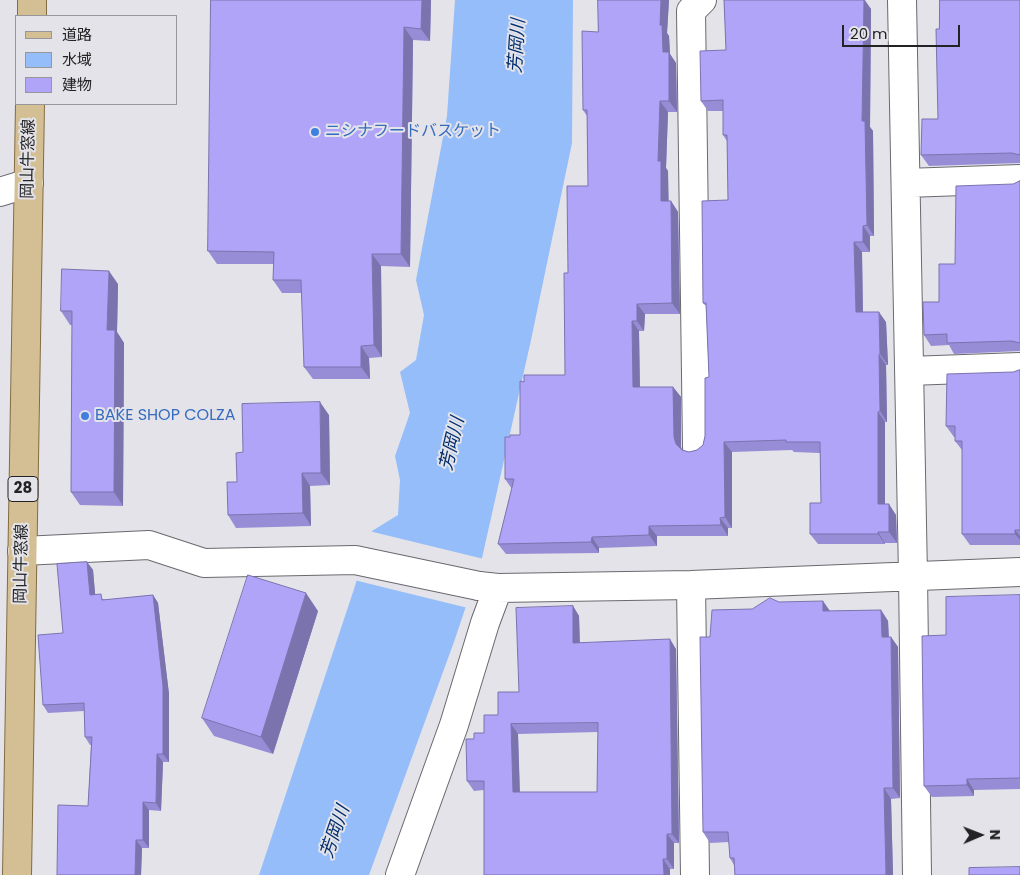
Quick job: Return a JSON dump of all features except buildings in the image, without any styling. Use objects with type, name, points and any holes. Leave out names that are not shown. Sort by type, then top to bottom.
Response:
[{"type":"main road","points":[[32,0],[32,15]]},
{"type":"main road","name":"岡山牛窓線","points":[[18,875],[30,105]]},
{"type":"street","points":[[697,447],[690,11],[702,0]]},
{"type":"street","points":[[902,0],[917,875]]},
{"type":"street","points":[[906,183],[1020,178]]},
{"type":"street","points":[[0,192],[29,183]]},
{"type":"street","points":[[909,371],[1020,367]]},
{"type":"street","points":[[22,551],[149,545],[204,563],[355,560],[489,587],[691,585],[1020,572]]},
{"type":"street","points":[[691,585],[695,875]]},
{"type":"street","points":[[400,875],[454,725],[485,623],[489,587]]},
{"type":"water","name":"芳岡川","points":[[455,0],[573,0],[572,143],[531,340],[482,558],[455,639],[369,875],[259,875],[372,531],[398,515],[400,480],[395,456],[410,413],[400,372],[416,360],[424,315],[416,280],[447,116]]},
{"type":"pier","points":[[369,531],[484,559],[468,608],[354,580]]},
{"type":"place","name":"ニシナフードバスケット","points":[[315,132]]},
{"type":"place","name":"BAKE SHOP COLZA","points":[[85,416]]}]
